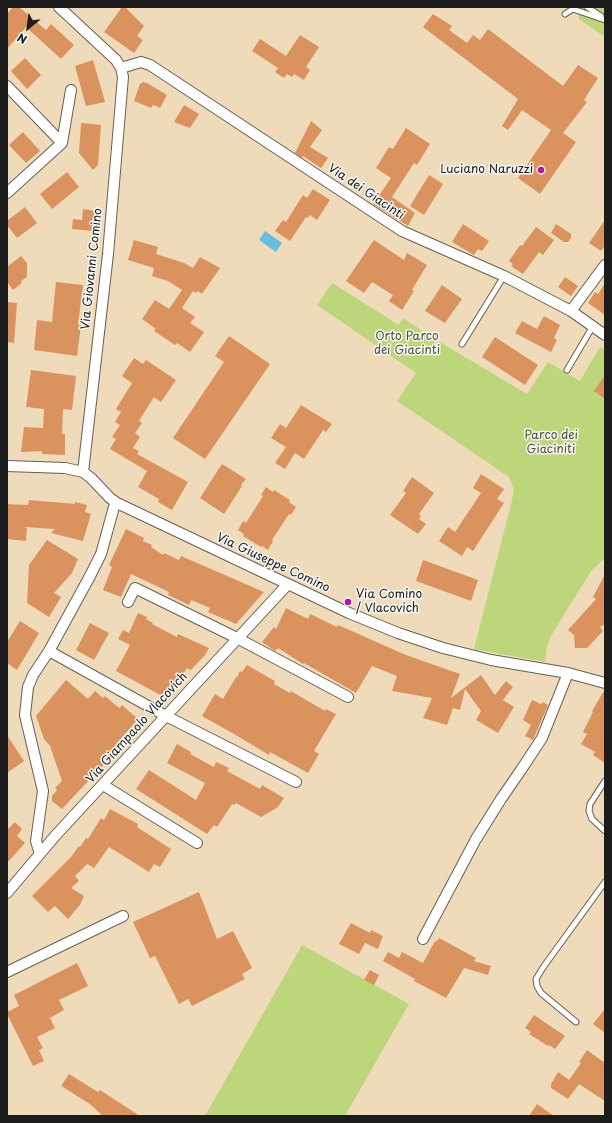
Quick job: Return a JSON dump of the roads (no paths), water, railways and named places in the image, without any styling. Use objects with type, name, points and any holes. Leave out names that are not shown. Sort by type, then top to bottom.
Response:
[{"type":"street","points":[[59,7],[116,60],[121,68]]},
{"type":"street","name":"Via dei Giacinti","points":[[121,68],[141,62],[150,65],[402,231],[504,276],[571,311],[604,333]]},
{"type":"street","name":"Via Giovanni Comino","points":[[84,472],[108,254],[123,77],[121,68]]},
{"type":"street","points":[[7,86],[62,143]]},
{"type":"street","points":[[7,193],[62,143],[71,90]]},
{"type":"street","points":[[571,311],[605,265]]},
{"type":"street","points":[[7,466],[65,468],[84,472]]},
{"type":"street","name":"Via Giuseppe Comino","points":[[84,472],[117,503],[349,614],[443,648],[491,660],[568,673],[605,683]]},
{"type":"street","points":[[40,854],[36,842],[43,791],[25,715],[28,687],[33,675],[49,651],[101,554],[114,506],[117,503]]},
{"type":"street","name":"Via Giampaolo Vlacovich","points":[[7,893],[40,854],[288,584]]},
{"type":"street","points":[[128,602],[135,588],[237,638],[348,696]]},
{"type":"street","points":[[49,651],[166,716],[296,782]]},
{"type":"street","points":[[423,940],[476,839],[542,738],[568,673]]},
{"type":"street","points":[[103,785],[197,843]]},
{"type":"street","points":[[7,972],[123,916]]},
{"type":"lane","points":[[587,7],[605,19]]},
{"type":"lane","points":[[565,14],[573,9],[605,19]]},
{"type":"lane","points":[[462,344],[504,276]]},
{"type":"lane","points":[[567,370],[593,326]]},
{"type":"lane","points":[[605,781],[590,804],[589,811],[592,820],[605,831]]},
{"type":"lane","points":[[576,1022],[541,993],[537,986],[536,979],[548,960],[605,882]]},
{"type":"water","points":[[265,231],[282,243],[276,252],[259,240]]},
{"type":"place","name":"Luciano Naruzzi","points":[[541,170]]},
{"type":"place","name":"Via Comino / Vlacovich","points":[[348,602]]},
{"type":"park label","name":"Orto Parco dei Giacinti","points":[[407,344]]},
{"type":"park label","name":"Parco dei Giaciniti","points":[[551,443]]}]
